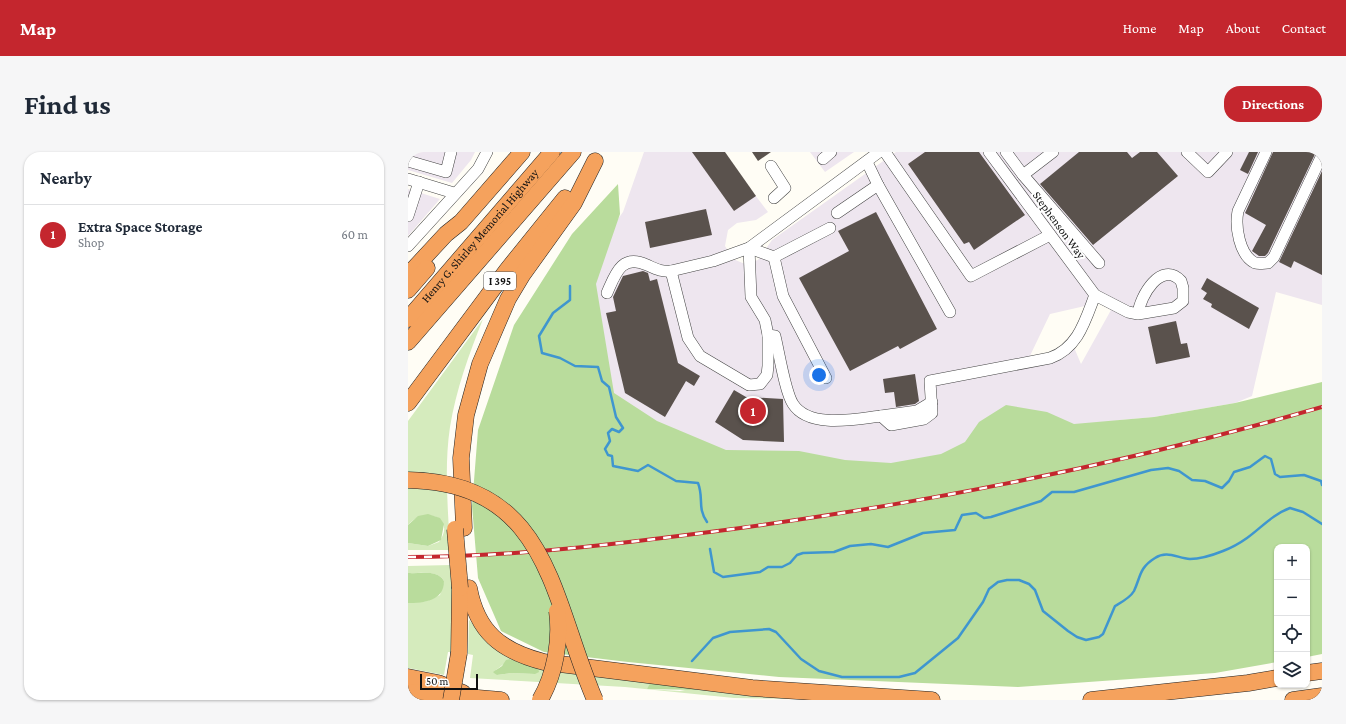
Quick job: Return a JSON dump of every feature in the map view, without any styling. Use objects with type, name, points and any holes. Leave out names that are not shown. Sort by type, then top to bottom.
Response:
[{"type":"highway","points":[[408,275],[446,234],[461,222],[522,152]]},
{"type":"highway","name":"Henry G. Shirley Memorial Highway","points":[[408,319],[552,152]]},
{"type":"highway","points":[[408,342],[574,152]]},
{"type":"highway","points":[[450,700],[459,653],[464,588],[460,528],[461,458],[466,415],[480,364],[502,312],[523,274],[574,203],[598,157]]},
{"type":"highway","name":"I 395","points":[[408,403],[507,270],[598,157]]},
{"type":"highway","points":[[408,290],[451,240],[461,222]]},
{"type":"highway","points":[[408,349],[439,307]]},
{"type":"highway","points":[[408,480],[449,484],[489,500],[517,524],[530,538],[539,552],[554,584],[595,700]]},
{"type":"highway","points":[[540,700],[551,676],[556,655],[559,629],[554,584]]},
{"type":"highway","points":[[464,588],[478,619],[486,631],[498,642],[512,651],[539,660],[752,688],[932,700]]},
{"type":"highway","points":[[1310,673],[1322,671]]},
{"type":"highway","points":[[408,677],[438,683],[475,698]]},
{"type":"highway","points":[[1091,700],[1248,683],[1274,679]]},
{"type":"highway","points":[[408,692],[501,700]]},
{"type":"highway","points":[[1293,700],[1322,696]]},
{"type":"street","points":[[408,161],[446,172],[451,152]]},
{"type":"street","points":[[408,246],[454,193],[478,169],[487,152]]},
{"type":"street","points":[[607,294],[620,267],[631,262],[643,264],[662,272],[671,271],[712,261],[749,248],[867,162],[878,152]]},
{"type":"street","points":[[885,152],[971,276],[1050,235]]},
{"type":"street","name":"Stephenson Way","points":[[989,152],[1095,295],[1114,306],[1138,314]]},
{"type":"street","points":[[1006,152],[1023,175],[1099,263]]},
{"type":"street","points":[[1023,175],[1053,152]]},
{"type":"street","points":[[1187,152],[1208,172],[1227,152]]},
{"type":"street","points":[[1266,152],[1238,211],[1236,221],[1244,253],[1256,263],[1268,263],[1274,257],[1322,155]]},
{"type":"street","points":[[867,162],[878,185],[950,312]]},
{"type":"street","points":[[771,166],[786,188],[774,198]]},
{"type":"street","points":[[408,216],[413,180],[454,193]]},
{"type":"street","points":[[837,213],[878,185]]},
{"type":"street","points":[[749,248],[774,257],[830,228]]},
{"type":"street","points":[[671,271],[688,338],[700,356],[749,385],[760,384],[767,375],[768,335],[765,320],[751,297],[749,248]]},
{"type":"street","points":[[774,257],[784,296],[826,378]]},
{"type":"street","points":[[768,335],[775,336],[790,397],[793,404],[801,412],[813,419],[824,420],[843,420],[881,416],[891,425],[924,419],[932,413],[930,381],[1050,358],[1061,353],[1077,338],[1095,295]]},
{"type":"shaded area","points":[[408,152],[475,152],[471,160],[452,183],[408,170]]},
{"type":"shaded area","points":[[644,152],[722,152],[768,212],[756,220],[737,223],[728,230],[725,246],[733,259],[745,264],[758,260],[772,240],[896,152],[1322,152],[1322,305],[1276,292],[1252,396],[1235,403],[1154,417],[1120,420],[910,475],[493,430],[605,237],[623,212]],"holes":[[[1098,303],[1111,310],[1081,364],[1073,345],[1080,343],[1073,336],[1054,355],[1027,362],[1050,314]]]},
{"type":"shaded area","points":[[810,152],[854,152],[825,172]]},
{"type":"shaded area","points":[[408,189],[440,199],[408,236]]},
{"type":"green space","points":[[618,184],[620,214],[596,284],[614,393],[657,421],[726,450],[799,451],[845,460],[891,463],[941,454],[965,442],[979,422],[1006,405],[1047,412],[1074,424],[1154,417],[1235,403],[1322,382],[1322,654],[1310,656],[1310,544],[1274,544],[1274,663],[1215,673],[1018,687],[779,677],[544,652],[501,631],[478,578],[472,506],[478,430],[514,325],[572,234]]},
{"type":"green space","points":[[483,319],[464,372],[450,427],[447,473],[450,550],[408,550],[408,543],[428,546],[439,542],[443,534],[444,526],[436,517],[430,515],[415,519],[408,525],[408,421]]},
{"type":"green space","points":[[428,514],[440,518],[444,524],[441,540],[428,546],[408,543],[408,525],[418,516]]},
{"type":"green space","points":[[451,565],[454,606],[452,652],[448,652],[444,675],[408,668],[408,603],[427,601],[440,595],[444,581],[441,577],[432,573],[408,573],[408,566]]},
{"type":"green space","points":[[408,573],[433,573],[441,577],[444,581],[441,593],[432,600],[408,603]]},
{"type":"green space","points":[[469,620],[491,643],[656,681],[647,689],[680,691],[695,688],[808,699],[734,698],[625,687],[470,678],[473,655],[468,654]],"holes":[[[510,659],[524,663],[535,674],[511,673],[497,675],[496,670]]]},
{"type":"green space","points":[[510,659],[538,668],[539,672],[535,674],[511,673],[497,675],[493,672],[502,666],[506,660]]},
{"type":"green space","points":[[651,682],[695,688],[696,690],[647,689]]},
{"type":"building","points":[[692,152],[725,152],[756,196],[734,211]]},
{"type":"building","points":[[752,152],[771,152],[758,161]]},
{"type":"building","points":[[925,152],[979,152],[1025,215],[974,250],[969,242],[964,244],[908,164]]},
{"type":"building","points":[[1079,152],[1127,152],[1132,158],[1140,152],[1157,152],[1178,176],[1093,245],[1040,184]]},
{"type":"building","points":[[1249,152],[1258,152],[1248,174],[1240,170]]},
{"type":"building","points":[[1273,152],[1316,152],[1268,253],[1265,256],[1259,256],[1252,251],[1266,225],[1245,213]]},
{"type":"building","points":[[1322,171],[1322,275],[1294,261],[1291,268],[1279,262]]},
{"type":"building","points":[[706,209],[712,235],[650,248],[645,222]]},
{"type":"building","points":[[876,212],[937,329],[900,349],[898,346],[850,371],[799,278],[849,251],[838,231]]},
{"type":"building","points":[[643,271],[648,273],[650,281],[657,279],[678,363],[700,376],[694,386],[686,381],[665,417],[625,393],[606,313],[616,311],[613,297],[623,276]]},
{"type":"building","points":[[1207,278],[1259,308],[1249,329],[1211,307],[1212,304],[1203,299],[1207,293],[1201,289]]},
{"type":"building","points":[[1176,321],[1181,344],[1187,343],[1190,357],[1156,364],[1148,327]]},
{"type":"building","points":[[915,374],[919,401],[915,404],[896,407],[894,392],[885,393],[883,379]]},
{"type":"building","points":[[734,390],[746,397],[783,399],[784,442],[743,440],[715,422]]},
{"type":"waterway","points":[[570,286],[570,300],[553,313],[539,336],[542,353],[560,358],[575,366],[598,367],[602,381],[609,387],[616,417],[623,428],[619,432],[612,429],[608,433],[610,441],[605,449],[608,455],[612,456],[613,466],[638,471],[648,465],[676,481],[698,483],[701,493],[702,512],[707,522]]},
{"type":"waterway","points":[[710,549],[714,572],[723,577],[760,572],[768,567],[782,567],[790,563],[797,555],[803,553],[834,552],[850,546],[871,544],[888,547],[923,533],[955,530],[962,515],[976,513],[984,518],[991,517],[1041,501],[1052,492],[1074,492],[1151,470],[1168,468],[1179,471],[1192,480],[1205,481],[1222,488],[1229,481],[1234,472],[1250,467],[1265,456],[1271,459],[1275,474],[1280,477],[1304,475],[1321,481],[1322,485]]},
{"type":"waterway","points":[[692,661],[713,638],[730,632],[769,629],[776,632],[801,659],[819,671],[842,677],[899,677],[915,673],[958,638],[983,602],[989,589],[998,582],[1007,580],[1019,580],[1029,584],[1035,590],[1043,611],[1068,631],[1077,637],[1086,640],[1099,637],[1103,634],[1115,606],[1130,596],[1134,591],[1143,569],[1146,565],[1159,556],[1172,555],[1194,559],[1219,552],[1241,542],[1273,517],[1290,508],[1303,512],[1322,524]]},
{"type":"railway","points":[[408,557],[490,555],[612,544],[733,529],[882,506],[1030,479],[1103,463],[1177,446],[1322,407]]},
{"type":"place","name":"Extra Space Storage","points":[[753,411]]}]
